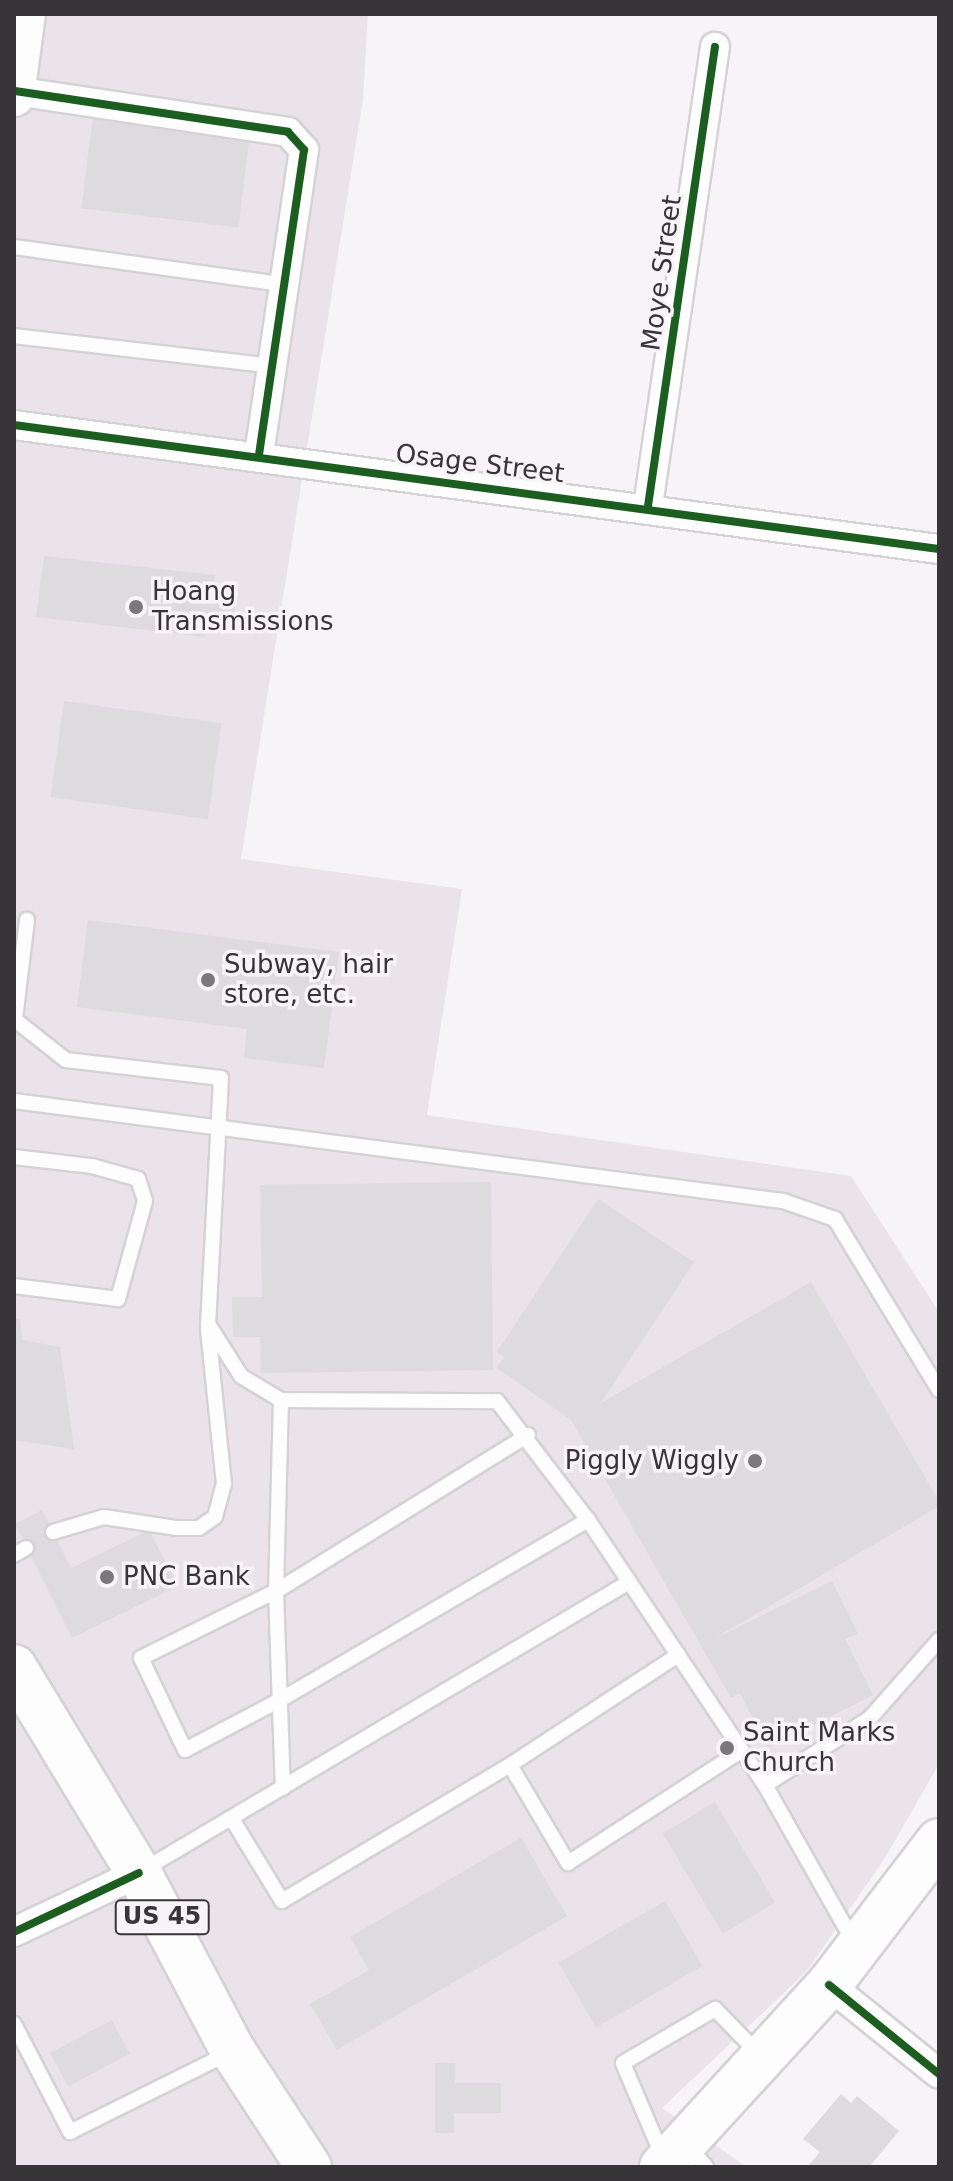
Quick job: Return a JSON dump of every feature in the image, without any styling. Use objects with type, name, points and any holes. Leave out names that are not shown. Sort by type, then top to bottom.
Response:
[{"type":"main road","points":[[14,94],[25,14]]},
{"type":"main road","name":"US 45","points":[[14,1667],[139,1873],[233,2051],[309,2167]]},
{"type":"main road","points":[[679,2160],[761,2057],[829,1985],[939,1841]]},
{"type":"street","name":"Moye Street","points":[[648,506],[715,47]]},
{"type":"street","points":[[14,94],[288,132],[304,150],[287,285],[259,456]]},
{"type":"street","name":"Osage Street","points":[[14,425],[648,506],[939,549]]},
{"type":"street","points":[[14,1932],[139,1873]]},
{"type":"street","points":[[829,1985],[939,2074]]},
{"type":"lane","points":[[14,247],[287,285]]},
{"type":"lane","points":[[14,336],[274,366]]},
{"type":"lane","points":[[27,920],[14,1019],[66,1060],[221,1078],[208,1324],[224,1484],[215,1517],[199,1528],[104,1517],[53,1532]]},
{"type":"lane","points":[[14,1101],[217,1124],[783,1201],[835,1219],[939,1390]]},
{"type":"lane","points":[[14,1157],[92,1166],[138,1179],[145,1201],[118,1299],[14,1286]]},
{"type":"lane","points":[[208,1324],[241,1376],[281,1400],[497,1401],[528,1435],[588,1520],[742,1750],[857,1947]]},
{"type":"lane","points":[[281,1400],[276,1591],[283,1788]]},
{"type":"lane","points":[[528,1435],[276,1591],[141,1658],[185,1750],[280,1700],[588,1520]]},
{"type":"lane","points":[[139,1873],[629,1582]]},
{"type":"lane","points":[[765,1785],[870,1718],[939,1640]]},
{"type":"lane","points":[[232,1819],[282,1901],[510,1765],[678,1655]]},
{"type":"lane","points":[[510,1765],[568,1863],[742,1750]]},
{"type":"lane","points":[[679,2160],[623,2063],[715,2009],[761,2057]]},
{"type":"lane","points":[[14,2024],[70,2132],[233,2051]]},
{"type":"shaded area","points":[[14,14],[368,14],[363,99],[241,859],[462,889],[427,1115],[851,1176],[939,1312],[939,1764],[885,1858],[807,1971],[662,2108],[747,2167],[14,2167]]},
{"type":"building","points":[[93,115],[250,134],[238,228],[82,208]]},
{"type":"building","name":"Hoang Transmissions","points":[[44,556],[215,575],[213,594],[236,596],[232,634],[206,631],[205,637],[36,617]]},
{"type":"building","points":[[64,701],[221,723],[208,819],[51,797]]},
{"type":"building","name":"Subway, hair store, etc.","points":[[88,920],[339,952],[324,1068],[244,1058],[247,1029],[77,1007]]},
{"type":"building","points":[[491,1182],[493,1370],[261,1373],[260,1337],[233,1337],[232,1297],[262,1297],[260,1185]]},
{"type":"building","name":"Piggly Wiggly","points":[[598,1199],[694,1262],[601,1403],[811,1282],[939,1501],[939,1506],[712,1640],[832,1581],[858,1634],[845,1639],[873,1695],[768,1748],[740,1693],[731,1698],[571,1420],[497,1368],[504,1357],[497,1352]]},
{"type":"building","points":[[14,1318],[20,1319],[22,1340],[60,1347],[74,1449],[14,1440]]},
{"type":"building","name":"PNC Bank","points":[[42,1510],[71,1568],[149,1530],[178,1586],[72,1638],[15,1524]]},
{"type":"building","points":[[715,1802],[775,1902],[723,1934],[663,1833]]},
{"type":"building","points":[[521,1838],[567,1916],[337,2050],[310,2004],[369,1970],[350,1937]]},
{"type":"building","points":[[665,1901],[702,1966],[596,2027],[558,1963]]},
{"type":"building","points":[[112,2020],[130,2054],[68,2086],[50,2053]]},
{"type":"building","points":[[435,2063],[455,2063],[455,2083],[501,2083],[501,2113],[454,2113],[454,2133],[435,2133]]},
{"type":"building","points":[[841,2094],[851,2103],[857,2096],[899,2131],[869,2167],[807,2167],[820,2152],[803,2139]]},
{"type":"cycle path","points":[[648,506],[715,47]]},
{"type":"cycle path","points":[[15,91],[288,132],[304,150],[259,456]]},
{"type":"cycle path","points":[[14,425],[939,549]]},
{"type":"cycle path","points":[[14,1932],[139,1873]]},
{"type":"cycle path","points":[[829,1985],[939,2074]]},
{"type":"place","name":"Hoang Transmissions","points":[[136,607]]},
{"type":"place","name":"Subway, hair store, etc.","points":[[208,980]]},
{"type":"place","name":"Piggly Wiggly","points":[[755,1461]]},
{"type":"place","name":"PNC Bank","points":[[107,1577]]},
{"type":"place","name":"Saint Marks Church","points":[[727,1748]]}]
